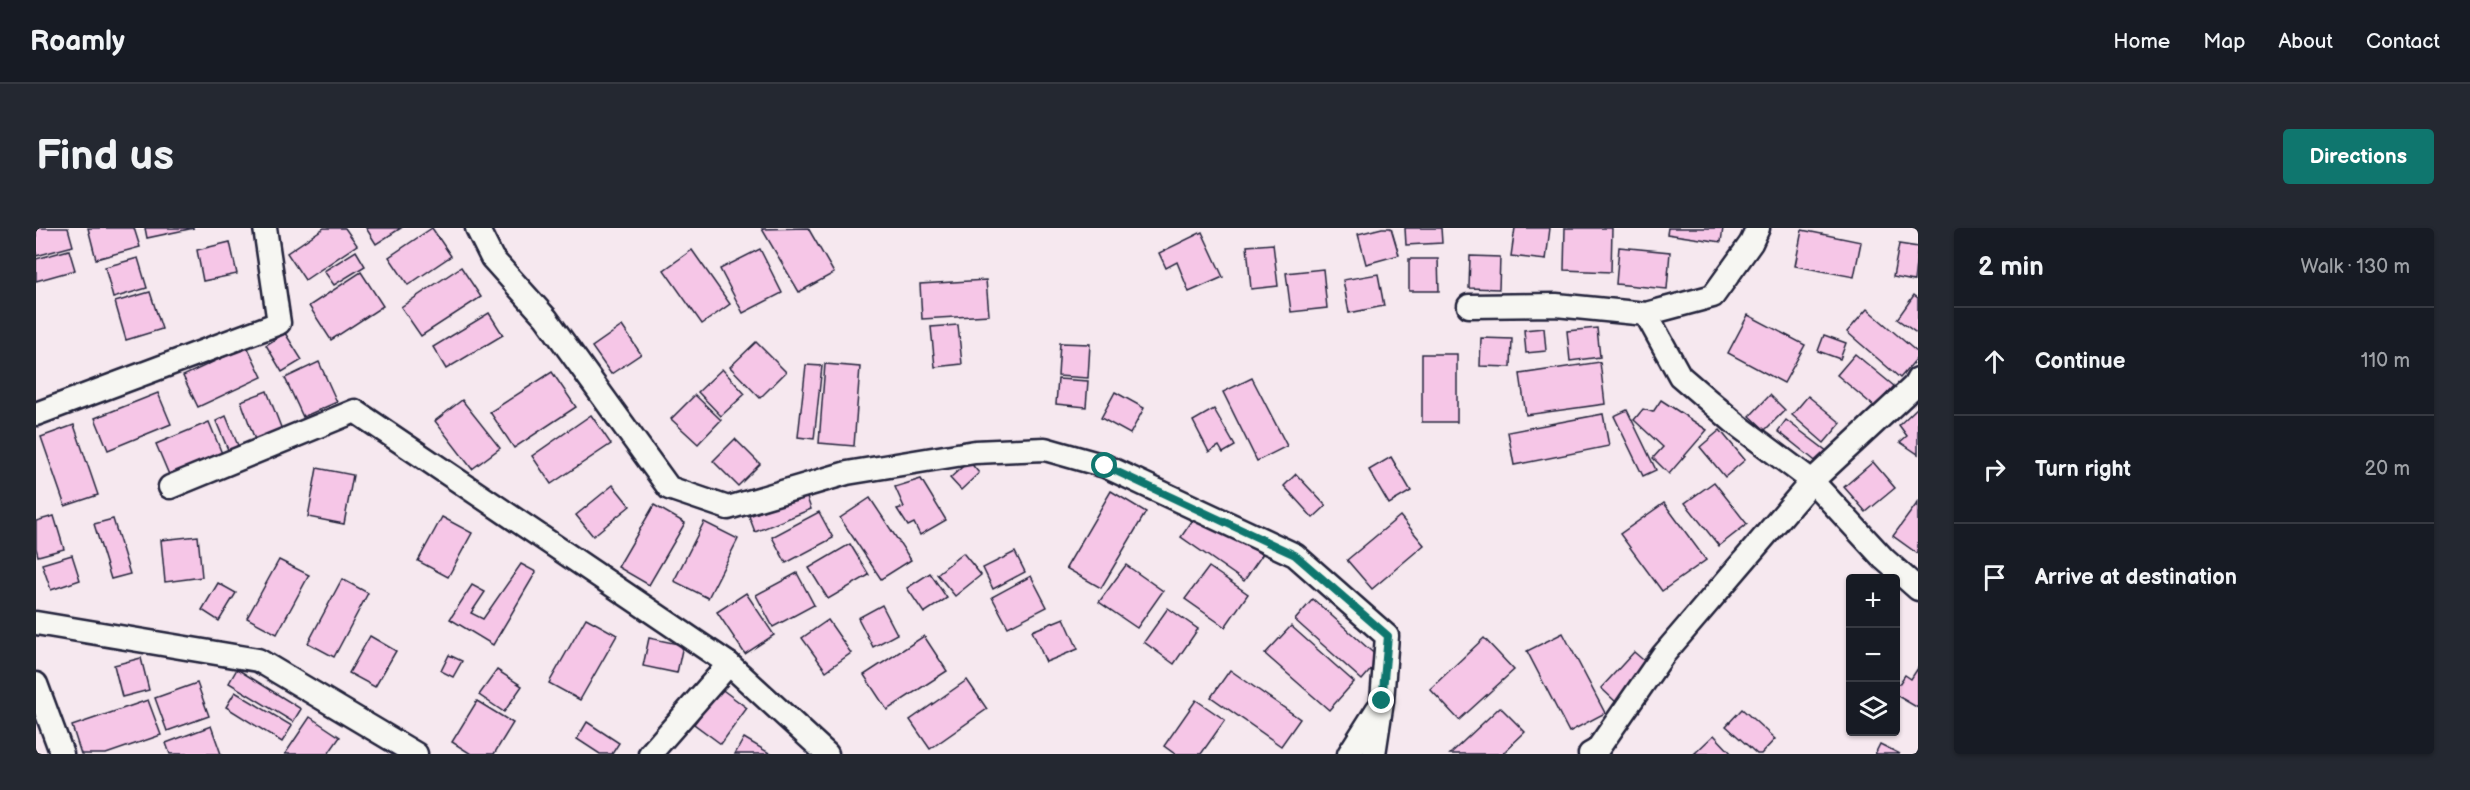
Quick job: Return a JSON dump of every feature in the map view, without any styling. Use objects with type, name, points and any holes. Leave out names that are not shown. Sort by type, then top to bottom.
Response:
[{"type":"street","points":[[36,414],[279,323],[265,228]]},
{"type":"street","points":[[477,228],[492,258],[546,318],[669,488],[728,508],[847,473],[975,452],[1045,448],[1105,466],[1295,555],[1388,636],[1374,754]]},
{"type":"street","points":[[1469,306],[1556,305],[1646,314],[1713,296],[1758,228]]},
{"type":"street","points":[[1646,314],[1680,376],[1736,424],[1812,481],[1884,559],[1918,589]]},
{"type":"street","points":[[1596,753],[1663,655],[1812,481],[1914,386],[1918,379]]},
{"type":"street","points":[[170,487],[355,411],[729,664],[827,754]]},
{"type":"street","points":[[36,623],[258,660],[416,754]]},
{"type":"street","points":[[650,754],[729,664]]},
{"type":"street","points":[[36,684],[62,754]]},
{"type":"street","points":[[1349,754],[1382,701]]},
{"type":"building","points":[[36,228],[68,228],[73,246],[36,256]]},
{"type":"building","points":[[88,228],[134,228],[140,247],[96,259]]},
{"type":"building","points":[[145,228],[194,228],[147,238]]},
{"type":"building","points":[[324,228],[345,228],[357,245],[305,280],[287,253]]},
{"type":"building","points":[[366,228],[401,228],[376,244]]},
{"type":"building","points":[[432,228],[451,256],[408,285],[389,257]]},
{"type":"building","points":[[808,228],[834,273],[799,292],[762,229]]},
{"type":"building","points":[[1391,228],[1399,255],[1366,264],[1358,234]]},
{"type":"building","points":[[1405,228],[1441,228],[1442,243],[1406,245]]},
{"type":"building","points":[[1515,228],[1550,228],[1546,260],[1511,256]]},
{"type":"building","points":[[1565,228],[1612,228],[1611,272],[1564,270]]},
{"type":"building","points":[[1668,228],[1723,228],[1721,242],[1667,234]]},
{"type":"building","points":[[1802,230],[1861,242],[1854,277],[1795,266]]},
{"type":"building","points":[[1202,232],[1223,277],[1189,292],[1177,262],[1166,268],[1159,253]]},
{"type":"building","points":[[230,242],[237,274],[203,281],[197,250]]},
{"type":"building","points":[[1273,244],[1278,286],[1251,289],[1247,246]]},
{"type":"building","points":[[1899,244],[1918,247],[1914,281],[1893,277]]},
{"type":"building","points":[[1619,247],[1670,252],[1667,289],[1616,284]]},
{"type":"building","points":[[760,249],[782,293],[743,313],[720,269]]},
{"type":"building","points":[[69,250],[75,270],[36,281],[36,259]]},
{"type":"building","points":[[692,250],[730,304],[702,324],[664,270]]},
{"type":"building","points":[[356,251],[365,266],[334,285],[324,271]]},
{"type":"building","points":[[1470,256],[1500,257],[1499,289],[1469,288]]},
{"type":"building","points":[[138,258],[147,288],[113,298],[105,267]]},
{"type":"building","points":[[1409,259],[1438,259],[1439,291],[1409,291]]},
{"type":"building","points":[[461,267],[481,297],[421,336],[401,307]]},
{"type":"building","points":[[1323,269],[1327,308],[1291,312],[1286,273]]},
{"type":"building","points":[[361,272],[383,306],[331,340],[309,306]]},
{"type":"building","points":[[1378,274],[1384,306],[1349,313],[1343,280]]},
{"type":"building","points":[[986,280],[989,315],[922,319],[920,284]]},
{"type":"building","points":[[150,292],[162,329],[126,340],[115,302]]},
{"type":"building","points":[[1914,295],[1918,298],[1918,334],[1897,319]]},
{"type":"building","points":[[1867,309],[1918,353],[1918,357],[1900,378],[1847,332]]},
{"type":"building","points":[[489,313],[503,335],[446,369],[433,347]]},
{"type":"building","points":[[1748,315],[1805,345],[1784,383],[1728,353]]},
{"type":"building","points":[[958,325],[962,364],[935,367],[931,327]]},
{"type":"building","points":[[622,326],[641,354],[611,374],[592,347]]},
{"type":"building","points":[[1544,328],[1546,351],[1526,353],[1524,330]]},
{"type":"building","points":[[1597,328],[1600,357],[1570,361],[1567,331]]},
{"type":"building","points":[[285,333],[302,360],[282,372],[266,345]]},
{"type":"building","points":[[1824,335],[1846,343],[1840,359],[1818,351]]},
{"type":"building","points":[[1481,338],[1512,339],[1511,367],[1480,366]]},
{"type":"building","points":[[756,342],[786,372],[760,398],[730,367]]},
{"type":"building","points":[[1060,343],[1090,344],[1088,378],[1058,376]]},
{"type":"building","points":[[247,346],[262,377],[198,407],[183,376]]},
{"type":"building","points":[[1422,354],[1457,354],[1457,422],[1422,422]]},
{"type":"building","points":[[1855,354],[1894,386],[1875,407],[1837,375]]},
{"type":"building","points":[[319,362],[337,402],[303,417],[285,378]]},
{"type":"building","points":[[1600,362],[1605,404],[1526,415],[1520,374]]},
{"type":"building","points":[[825,364],[860,367],[854,446],[819,443]]},
{"type":"building","points":[[806,365],[822,366],[814,439],[798,437]]},
{"type":"building","points":[[722,369],[745,394],[721,416],[698,392]]},
{"type":"building","points":[[552,372],[576,407],[514,448],[490,412]]},
{"type":"building","points":[[1252,378],[1287,446],[1257,461],[1223,392]]},
{"type":"building","points":[[1058,379],[1088,381],[1086,407],[1056,404]]},
{"type":"building","points":[[267,391],[282,430],[255,440],[241,401]]},
{"type":"building","points":[[1115,392],[1144,408],[1130,434],[1101,418]]},
{"type":"building","points":[[158,393],[171,424],[108,450],[95,418]]},
{"type":"building","points":[[695,395],[721,420],[698,444],[671,419]]},
{"type":"building","points":[[1770,395],[1785,410],[1765,430],[1750,416]]},
{"type":"building","points":[[1808,396],[1841,423],[1824,443],[1792,415]]},
{"type":"building","points":[[462,400],[500,448],[472,469],[435,421]]},
{"type":"building","points":[[1661,400],[1707,430],[1669,474],[1653,458],[1663,447],[1634,420],[1643,409],[1653,412]]},
{"type":"building","points":[[1918,407],[1918,454],[1900,442],[1907,436],[1899,425]]},
{"type":"building","points":[[1214,409],[1235,446],[1223,453],[1219,446],[1209,452],[1193,421]]},
{"type":"building","points":[[1627,410],[1656,470],[1643,476],[1614,416]]},
{"type":"building","points":[[1603,414],[1609,446],[1514,465],[1508,432]]},
{"type":"building","points":[[591,415],[611,444],[551,484],[532,456]]},
{"type":"building","points":[[226,416],[239,448],[229,452],[216,421]]},
{"type":"building","points":[[1786,420],[1828,452],[1819,464],[1778,431]]},
{"type":"building","points":[[209,422],[223,456],[170,477],[156,444]]},
{"type":"building","points":[[74,425],[98,495],[65,506],[41,437]]},
{"type":"building","points":[[1720,430],[1745,460],[1725,477],[1700,447]]},
{"type":"building","points":[[735,439],[760,464],[738,486],[713,461]]},
{"type":"building","points":[[1391,457],[1411,491],[1389,504],[1369,470]]},
{"type":"building","points":[[969,461],[979,473],[961,490],[950,478]]},
{"type":"building","points":[[1873,462],[1895,488],[1866,512],[1844,487]]},
{"type":"building","points":[[317,468],[353,475],[344,524],[308,517]]},
{"type":"building","points":[[1296,474],[1326,506],[1313,518],[1284,486]]},
{"type":"building","points":[[921,479],[946,520],[920,535],[914,523],[908,526],[897,509],[904,507],[895,487]]},
{"type":"building","points":[[1714,482],[1747,524],[1719,546],[1685,503]]},
{"type":"building","points":[[613,485],[630,506],[593,536],[576,515]]},
{"type":"building","points":[[1111,491],[1146,512],[1101,588],[1066,568]]},
{"type":"building","points":[[806,495],[811,509],[755,532],[749,516]]},
{"type":"building","points":[[870,498],[911,560],[881,579],[840,518]]},
{"type":"building","points":[[1918,502],[1918,554],[1893,536]]},
{"type":"building","points":[[1664,503],[1706,560],[1662,591],[1620,534]]},
{"type":"building","points":[[654,505],[685,523],[649,585],[618,567]]},
{"type":"building","points":[[1199,511],[1262,555],[1244,581],[1181,537]]},
{"type":"building","points":[[819,512],[833,538],[786,563],[772,537]]},
{"type":"building","points":[[54,516],[64,549],[38,556],[36,521]]},
{"type":"building","points":[[1400,516],[1424,545],[1372,589],[1347,560]]},
{"type":"building","points":[[442,517],[472,533],[448,577],[418,561]]},
{"type":"building","points":[[113,519],[130,574],[111,579],[94,524]]},
{"type":"building","points":[[704,522],[738,539],[708,598],[674,581]]},
{"type":"building","points":[[198,536],[202,577],[165,582],[161,540]]},
{"type":"building","points":[[850,544],[869,575],[828,599],[809,568]]},
{"type":"building","points":[[1015,552],[1025,572],[993,589],[983,568]]},
{"type":"building","points":[[963,553],[981,575],[955,596],[937,574]]},
{"type":"building","points":[[72,555],[80,580],[51,590],[42,564]]},
{"type":"building","points":[[279,560],[309,575],[277,634],[247,618]]},
{"type":"building","points":[[521,564],[536,572],[493,645],[450,619],[472,585],[485,592],[471,613],[483,619]]},
{"type":"building","points":[[1126,565],[1163,591],[1137,628],[1099,602]]},
{"type":"building","points":[[1209,567],[1248,594],[1225,627],[1185,599]]},
{"type":"building","points":[[797,573],[814,605],[773,627],[756,595]]},
{"type":"building","points":[[930,573],[947,598],[924,613],[907,588]]},
{"type":"building","points":[[1031,576],[1047,607],[1008,627],[992,597]]},
{"type":"building","points":[[342,579],[368,593],[334,657],[308,643]]},
{"type":"building","points":[[218,583],[236,593],[219,621],[202,610]]},
{"type":"building","points":[[746,593],[774,635],[745,654],[717,612]]},
{"type":"building","points":[[1313,599],[1380,659],[1362,680],[1295,620]]},
{"type":"building","points":[[882,605],[897,634],[873,647],[858,618]]},
{"type":"building","points":[[1168,608],[1198,629],[1174,664],[1144,642]]},
{"type":"building","points":[[586,618],[617,635],[580,700],[549,683]]},
{"type":"building","points":[[1064,618],[1078,649],[1046,662],[1032,631]]},
{"type":"building","points":[[828,620],[851,653],[826,671],[802,638]]},
{"type":"building","points":[[1291,626],[1354,682],[1329,710],[1265,654]]},
{"type":"building","points":[[1563,633],[1605,713],[1569,732],[1527,651]]},
{"type":"building","points":[[370,636],[396,651],[375,687],[349,673]]},
{"type":"building","points":[[924,636],[947,671],[887,710],[864,675]]},
{"type":"building","points":[[649,638],[683,645],[677,673],[643,666]]},
{"type":"building","points":[[1484,638],[1514,670],[1459,720],[1430,689]]},
{"type":"building","points":[[1634,652],[1649,665],[1616,702],[1601,688]]},
{"type":"building","points":[[449,655],[462,661],[453,677],[441,671]]},
{"type":"building","points":[[141,658],[149,690],[122,697],[114,665]]},
{"type":"building","points":[[1918,668],[1918,708],[1900,697],[1900,682],[1905,675],[1911,679]]},
{"type":"building","points":[[237,669],[301,709],[293,722],[229,683]]},
{"type":"building","points":[[497,670],[522,686],[504,712],[479,695]]},
{"type":"building","points":[[1230,670],[1300,719],[1281,746],[1211,697]]},
{"type":"building","points":[[967,680],[987,709],[930,749],[910,720]]},
{"type":"building","points":[[197,683],[209,716],[167,731],[155,698]]},
{"type":"building","points":[[720,688],[747,708],[721,744],[694,724]]},
{"type":"building","points":[[235,692],[292,726],[282,742],[226,707]]},
{"type":"building","points":[[148,700],[161,735],[106,754],[81,754],[72,726]]},
{"type":"building","points":[[1196,700],[1225,720],[1201,754],[1175,754],[1164,746]]},
{"type":"building","points":[[477,701],[513,723],[494,754],[471,754],[452,742]]},
{"type":"building","points":[[1500,707],[1525,732],[1502,754],[1450,754]]},
{"type":"building","points":[[1742,709],[1775,739],[1761,754],[1757,754],[1726,726]]},
{"type":"building","points":[[310,717],[340,737],[328,754],[285,754]]},
{"type":"building","points":[[587,722],[619,743],[612,754],[600,754],[577,739]]},
{"type":"building","points":[[211,726],[221,754],[170,754],[166,743]]},
{"type":"building","points":[[1714,735],[1732,754],[1694,754]]},
{"type":"building","points":[[744,738],[771,754],[735,754]]},
{"type":"building","points":[[1880,744],[1900,754],[1875,754]]},
{"type":"route","points":[[1105,466],[1295,555],[1388,636],[1382,701]]}]
